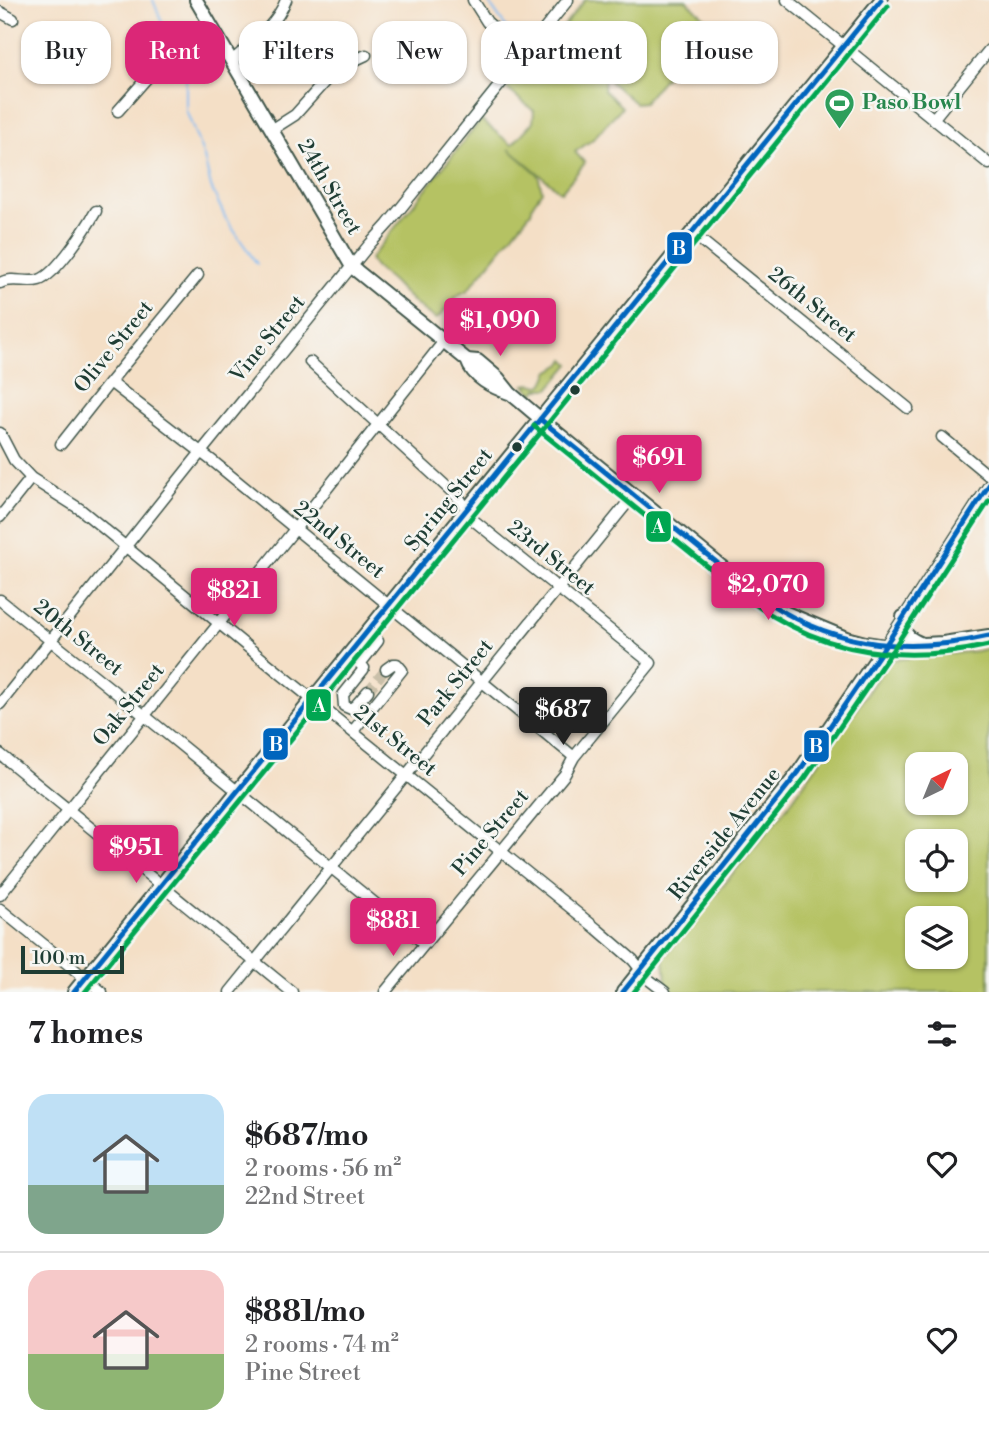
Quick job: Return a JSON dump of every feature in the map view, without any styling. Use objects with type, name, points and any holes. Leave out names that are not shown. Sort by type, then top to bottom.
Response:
[{"type":"main road","name":"24th Street","points":[[196,0],[208,21]]},
{"type":"main road","name":"Spring Street","points":[[74,992],[881,0]]},
{"type":"main road","name":"24th Street","points":[[225,50],[352,267],[467,360],[470,369],[491,387],[510,393],[633,496],[759,596],[779,610],[846,638],[885,646],[943,643],[989,636]]},
{"type":"main road","points":[[903,617],[906,635],[922,645]]},
{"type":"main road","name":"Riverside Avenue","points":[[623,992],[798,773],[885,646]]},
{"type":"street","points":[[232,61],[271,26],[286,0]]},
{"type":"street","points":[[473,0],[486,21]]},
{"type":"street","name":"Vine Street","points":[[551,21],[568,0]]},
{"type":"street","points":[[787,0],[989,163]]},
{"type":"street","points":[[0,12],[13,19]]},
{"type":"street","points":[[934,118],[989,50]]},
{"type":"street","points":[[273,129],[295,115],[336,69],[366,55]]},
{"type":"street","points":[[118,111],[142,84]]},
{"type":"street","name":"Vine Street","points":[[0,704],[500,84]]},
{"type":"street","points":[[0,283],[3,280],[15,279],[42,280],[79,239],[96,211]]},
{"type":"street","name":"26th Street","points":[[692,233],[908,408]]},
{"type":"street","name":"Olive Street","points":[[61,444],[198,275]]},
{"type":"street","name":"Oak Street","points":[[0,895],[444,341]]},
{"type":"street","name":"23rd Street","points":[[310,362],[459,498],[472,519],[650,663]]},
{"type":"street","name":"22nd Street","points":[[110,382],[201,452],[574,757]]},
{"type":"street","name":"21st Street","points":[[0,433],[7,450],[31,478],[80,509],[615,944],[642,969],[648,979],[665,992]]},
{"type":"street","points":[[942,437],[989,475]]},
{"type":"street","points":[[0,517],[31,478]]},
{"type":"street","name":"Riverside Avenue","points":[[885,646],[989,485]]},
{"type":"street","name":"Park Street","points":[[230,992],[633,496]]},
{"type":"street","name":"20th Street","points":[[0,600],[425,944]]},
{"type":"street","points":[[360,664],[379,641]]},
{"type":"street","points":[[329,712],[363,670],[348,654]]},
{"type":"street","name":"Pine Street","points":[[384,992],[565,774],[574,757],[650,663]]},
{"type":"street","points":[[353,731],[402,670],[397,664],[386,669]]},
{"type":"street","points":[[343,695],[344,706],[351,709],[368,691]]},
{"type":"street","points":[[0,754],[292,992]]},
{"type":"street","points":[[0,909],[102,992]]},
{"type":"green space","points":[[585,0],[686,0],[709,21],[661,21],[661,82],[644,102],[635,103],[613,84],[647,84],[647,21],[568,21]]},
{"type":"green space","points":[[512,84],[604,84],[604,90],[622,107],[592,140],[575,152],[585,163],[561,192],[509,149],[538,174],[542,191],[531,212],[467,291],[458,296],[436,319],[377,269],[370,259],[481,120],[512,145],[533,122],[534,111],[507,89]]},
{"type":"green space","points":[[565,359],[570,364],[549,389],[538,389],[534,394],[525,385],[542,386],[549,372]]},
{"type":"green space","points":[[989,648],[989,992],[676,992],[666,985],[664,957],[788,806],[889,660]]},
{"type":"waterway","points":[[153,0],[161,21]]},
{"type":"waterway","points":[[487,0],[502,21]]},
{"type":"waterway","points":[[186,84],[186,110],[204,157],[211,187],[226,219],[257,264]]},
{"type":"tunnel","points":[[368,691],[386,669]]},
{"type":"transit line","name":"B","points":[[74,992],[881,0]]},
{"type":"transit line","name":"A","points":[[85,992],[888,6]]},
{"type":"transit line","name":"B","points":[[540,419],[753,592],[808,624],[866,642],[896,645],[926,645],[989,636]]},
{"type":"transit line","name":"A","points":[[534,426],[748,599],[775,618],[804,632],[833,643],[893,654],[925,654],[989,645]]},
{"type":"transit line","name":"B","points":[[623,992],[798,773],[885,646],[989,485]]},
{"type":"transit line","name":"A","points":[[634,992],[805,778],[892,651],[989,501]]},
{"type":"place","name":"Paso Bowl","points":[[839,130]]}]
